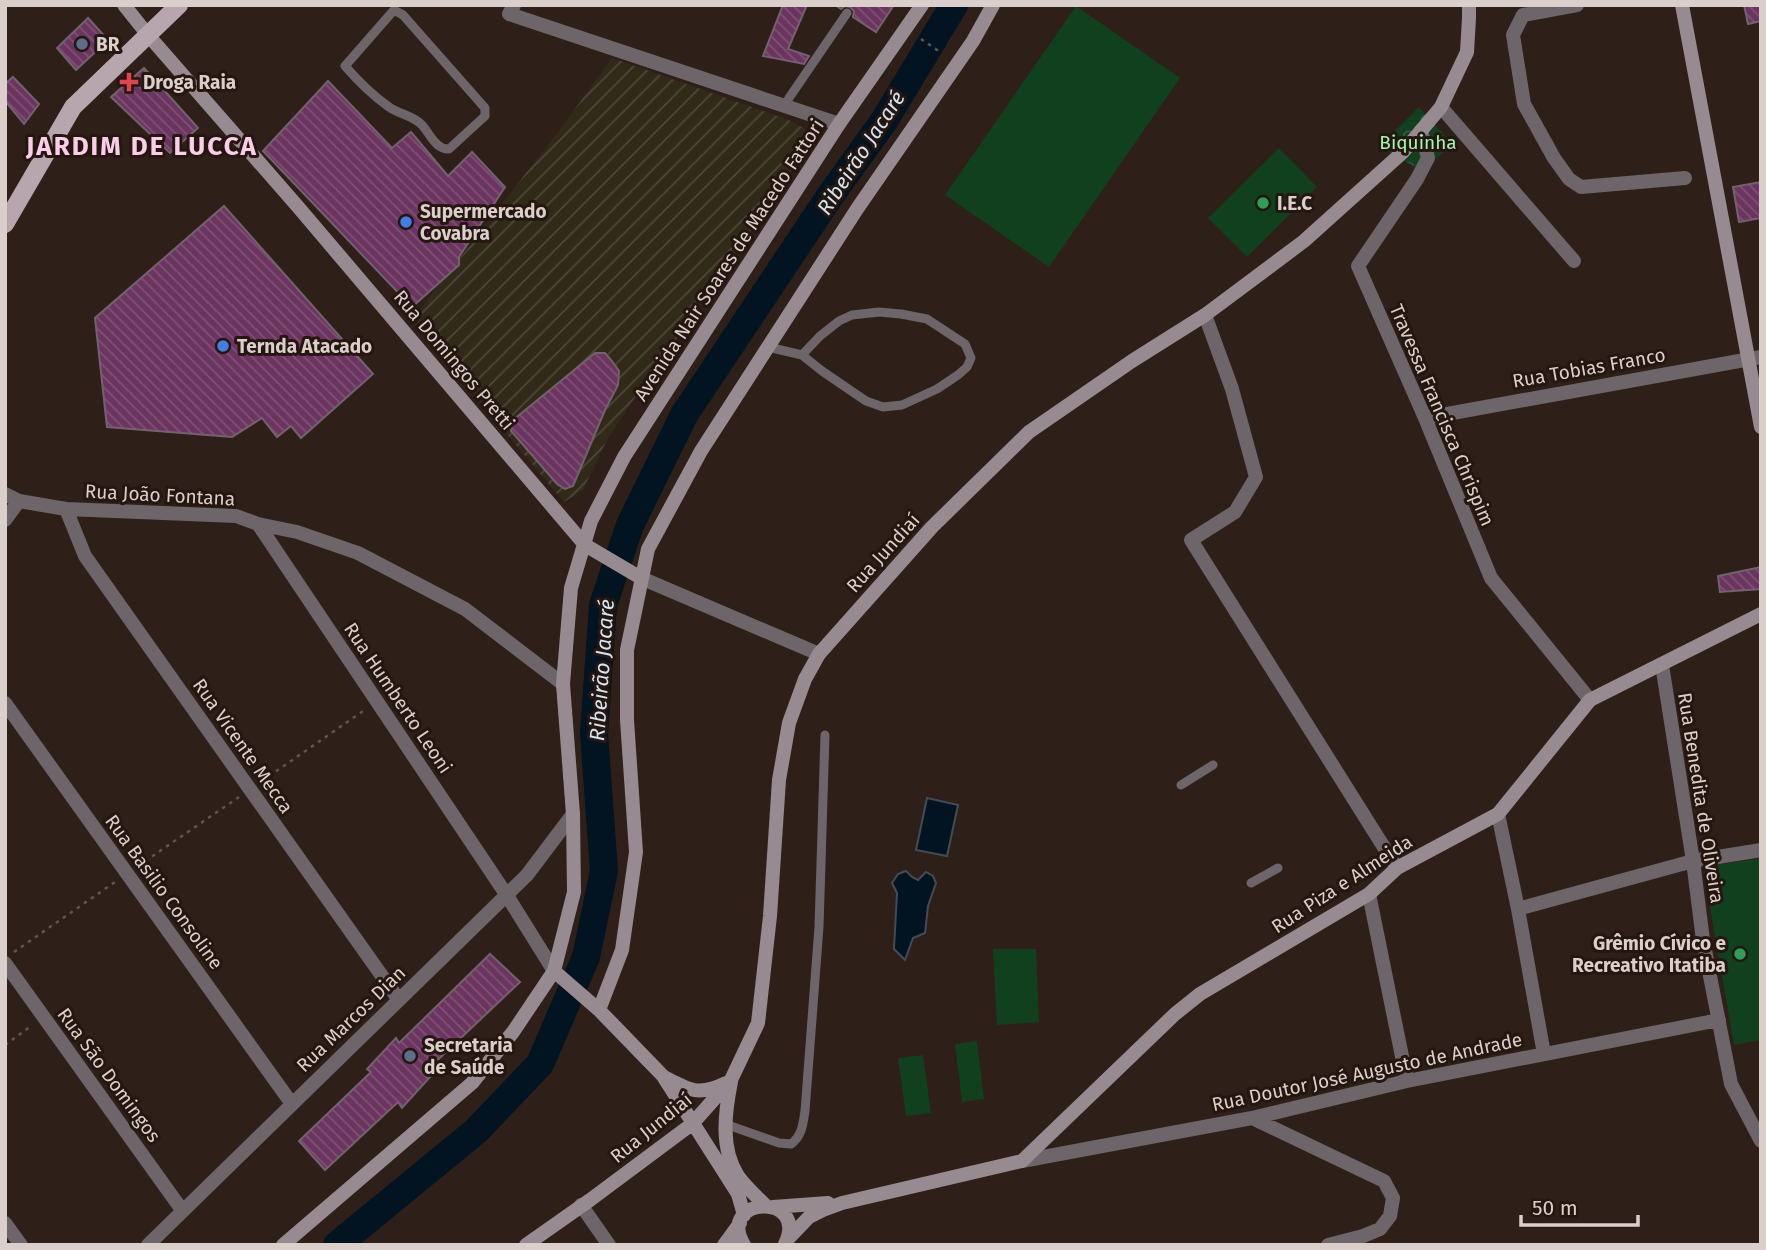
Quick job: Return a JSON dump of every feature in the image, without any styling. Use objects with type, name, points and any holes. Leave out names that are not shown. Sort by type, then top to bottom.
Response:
[{"type":"main road","name":"Rua Domingos Pretti","points":[[124,5],[588,547],[637,575]]},
{"type":"main road","points":[[5,224],[73,107],[178,5]]},
{"type":"main road","name":"Avenida Nair Soares de Macedo Fattori","points":[[283,1245],[472,1083],[559,975],[574,892],[573,814],[563,684],[571,588],[588,547],[592,521],[624,457],[839,124],[922,5]]},
{"type":"main road","points":[[595,1006],[622,950],[636,852],[626,720],[627,650],[637,575],[701,451],[858,209],[973,41],[993,5]]},
{"type":"main road","name":"Rua Jundiaí","points":[[526,1245],[692,1124],[731,1080],[758,1023],[770,916],[779,780],[789,723],[805,679],[819,654],[932,527],[1029,432],[1132,361],[1205,315],[1304,241],[1403,152],[1441,107],[1467,52],[1469,5]]},
{"type":"main road","points":[[1682,5],[1754,357],[1761,426]]},
{"type":"main road","name":"Rua Piza e Almeida","points":[[1022,1161],[1175,1014],[1200,994],[1369,894],[1397,868],[1499,814],[1590,700],[1761,614]]},
{"type":"main road","points":[[559,975],[595,1006],[663,1076],[738,1194],[742,1219],[739,1231],[744,1245]]},
{"type":"main road","points":[[663,1076],[688,1090],[699,1091],[712,1090],[731,1080]]},
{"type":"main road","points":[[731,1080],[725,1112],[730,1158],[738,1177],[769,1206],[780,1212],[788,1226],[789,1234],[785,1243]]},
{"type":"main road","points":[[785,1243],[809,1217],[842,1203],[1022,1161]]},
{"type":"main road","points":[[724,1245],[750,1209],[757,1206],[842,1203]]},
{"type":"street","points":[[1577,5],[1523,15],[1513,35],[1524,104],[1554,158],[1569,179],[1581,187],[1685,178]]},
{"type":"street","points":[[512,10],[839,124]]},
{"type":"street","points":[[1441,107],[1574,261]]},
{"type":"street","name":"Travessa Francisca Chrispim","points":[[1421,130],[1428,158],[1417,179],[1358,266],[1425,418],[1490,578],[1590,700]]},
{"type":"street","points":[[1205,315],[1232,389],[1256,477],[1235,512],[1191,540],[1397,868]]},
{"type":"street","name":"Rua Tobias Franco","points":[[1425,418],[1754,357]]},
{"type":"street","points":[[5,520],[12,498]]},
{"type":"street","name":"Rua João Fontana","points":[[12,498],[66,509],[236,516],[258,524],[297,532],[358,553],[465,609],[563,684]]},
{"type":"street","name":"Rua Vicente Mecca","points":[[66,509],[85,556],[399,1000]]},
{"type":"street","name":"Rua Humberto Leoni","points":[[258,524],[559,975]]},
{"type":"street","name":"Rua Domingos Pretti","points":[[637,575],[819,654]]},
{"type":"street","name":"Rua Benedita de Oliveira","points":[[1662,664],[1703,940],[1731,1084],[1761,1141]]},
{"type":"street","name":"Rua Basilio Consoline","points":[[5,704],[292,1104]]},
{"type":"street","name":"Rua Marcos Dian","points":[[148,1245],[527,875],[573,814]]},
{"type":"street","points":[[1499,814],[1544,1054]]},
{"type":"street","points":[[1518,909],[1693,861],[1761,850]]},
{"type":"street","points":[[1369,894],[1407,1081]]},
{"type":"street","name":"Rua São Domingos","points":[[5,960],[182,1210]]},
{"type":"street","name":"Rua Doutor José Augusto de Andrade","points":[[1022,1161],[1252,1118],[1407,1081],[1719,1020]]},
{"type":"street","points":[[1252,1118],[1384,1181],[1393,1198],[1390,1216],[1380,1229],[1328,1245]]},
{"type":"street","points":[[582,1205],[609,1245]]},
{"type":"street","points":[[5,1223],[20,1245]]},
{"type":"lane","points":[[394,10],[403,15],[462,82],[487,113],[449,149],[444,150],[420,122],[391,109],[360,83],[345,66],[394,10]]},
{"type":"lane","points":[[785,106],[847,13]]},
{"type":"lane","points":[[768,347],[802,355],[822,372],[866,401],[883,407],[902,405],[937,389],[967,367],[971,358],[965,344],[927,320],[879,312],[852,314],[839,321],[802,355]]},
{"type":"lane","points":[[725,1124],[779,1143],[791,1144],[799,1139],[802,1129],[806,1111],[819,927],[825,735]]},
{"type":"lane","points":[[1181,785],[1213,765]]},
{"type":"lane","points":[[1251,883],[1278,868]]},
{"type":"path","points":[[920,40],[940,52]]},
{"type":"path","points":[[5,960],[377,702]]},
{"type":"path","points":[[5,1045],[44,1017]]},
{"type":"shaded area","points":[[612,58],[789,120],[807,130],[808,145],[607,440],[583,490],[564,502],[411,321]]},
{"type":"green space","points":[[1076,6],[1180,78],[1049,267],[945,195]]},
{"type":"green space","name":"Biquinha","points":[[1419,107],[1454,146],[1419,169],[1379,147]]},
{"type":"green space","name":"I.E.C","points":[[1279,148],[1317,187],[1247,257],[1208,218]]},
{"type":"green space","name":"Grêmio Cívico e Recreativo Itatiba","points":[[1761,858],[1761,1040],[1734,1045],[1703,867]]},
{"type":"green space","points":[[993,949],[1036,949],[1039,1022],[997,1025]]},
{"type":"green space","points":[[977,1041],[984,1099],[962,1102],[955,1044]]},
{"type":"green space","points":[[923,1055],[931,1113],[906,1116],[898,1058]]},
{"type":"water","points":[[927,798],[958,805],[947,856],[916,850]]},
{"type":"water","points":[[906,871],[918,880],[926,872],[933,876],[936,883],[928,906],[925,933],[913,938],[905,960],[894,949],[897,893],[892,883],[898,874]]},
{"type":"building","points":[[783,5],[807,5],[788,49],[809,56],[804,64],[763,56]]},
{"type":"building","points":[[835,5],[894,5],[876,32],[853,17],[854,11],[850,7],[841,9]]},
{"type":"building","points":[[1744,5],[1761,5],[1761,21],[1748,24]]},
{"type":"building","name":"BR","points":[[88,18],[108,40],[76,70],[57,48]]},
{"type":"building","points":[[144,68],[198,128],[170,153],[111,97]]},
{"type":"building","points":[[13,77],[39,104],[24,124],[5,101],[5,84]]},
{"type":"building","name":"Supermercado Covabra","points":[[328,81],[392,148],[411,132],[448,176],[472,152],[505,187],[459,257],[459,265],[412,307],[263,151]]},
{"type":"building","points":[[1761,182],[1761,218],[1739,222],[1733,187]]},
{"type":"building","name":"Ternda Atacado","points":[[224,206],[373,374],[301,438],[291,426],[277,437],[262,418],[232,437],[107,427],[95,318]]},
{"type":"building","points":[[595,353],[605,353],[612,361],[619,371],[618,385],[573,486],[565,489],[557,484],[511,431],[513,420]]},
{"type":"building","points":[[1761,567],[1761,589],[1720,592],[1718,576]]},
{"type":"building","name":"Secretaria de Saúde","points":[[490,954],[520,982],[427,1070],[431,1076],[402,1108],[398,1102],[325,1170],[299,1141],[371,1072],[367,1069],[396,1038],[399,1043]]},
{"type":"waterway","name":"Ribeirão Jacaré","points":[[337,1245],[476,1131],[540,1064],[586,957],[604,871],[594,734],[603,605],[630,525],[684,415],[830,196],[884,121],[954,5]]},
{"type":"place","name":"BR","points":[[82,44]]},
{"type":"place","name":"Droga Raia","points":[[129,82]]},
{"type":"place","name":"I.E.C","points":[[1263,203]]},
{"type":"place","name":"Supermercado Covabra","points":[[406,222]]},
{"type":"place","name":"Ternda Atacado","points":[[223,346]]},
{"type":"place","name":"Grêmio Cívico e Recreativo Itatiba","points":[[1740,954]]},
{"type":"place","name":"Secretaria de Saúde","points":[[410,1056]]},
{"type":"district","name":"JARDIM DE LUCCA","points":[[142,146]]}]
